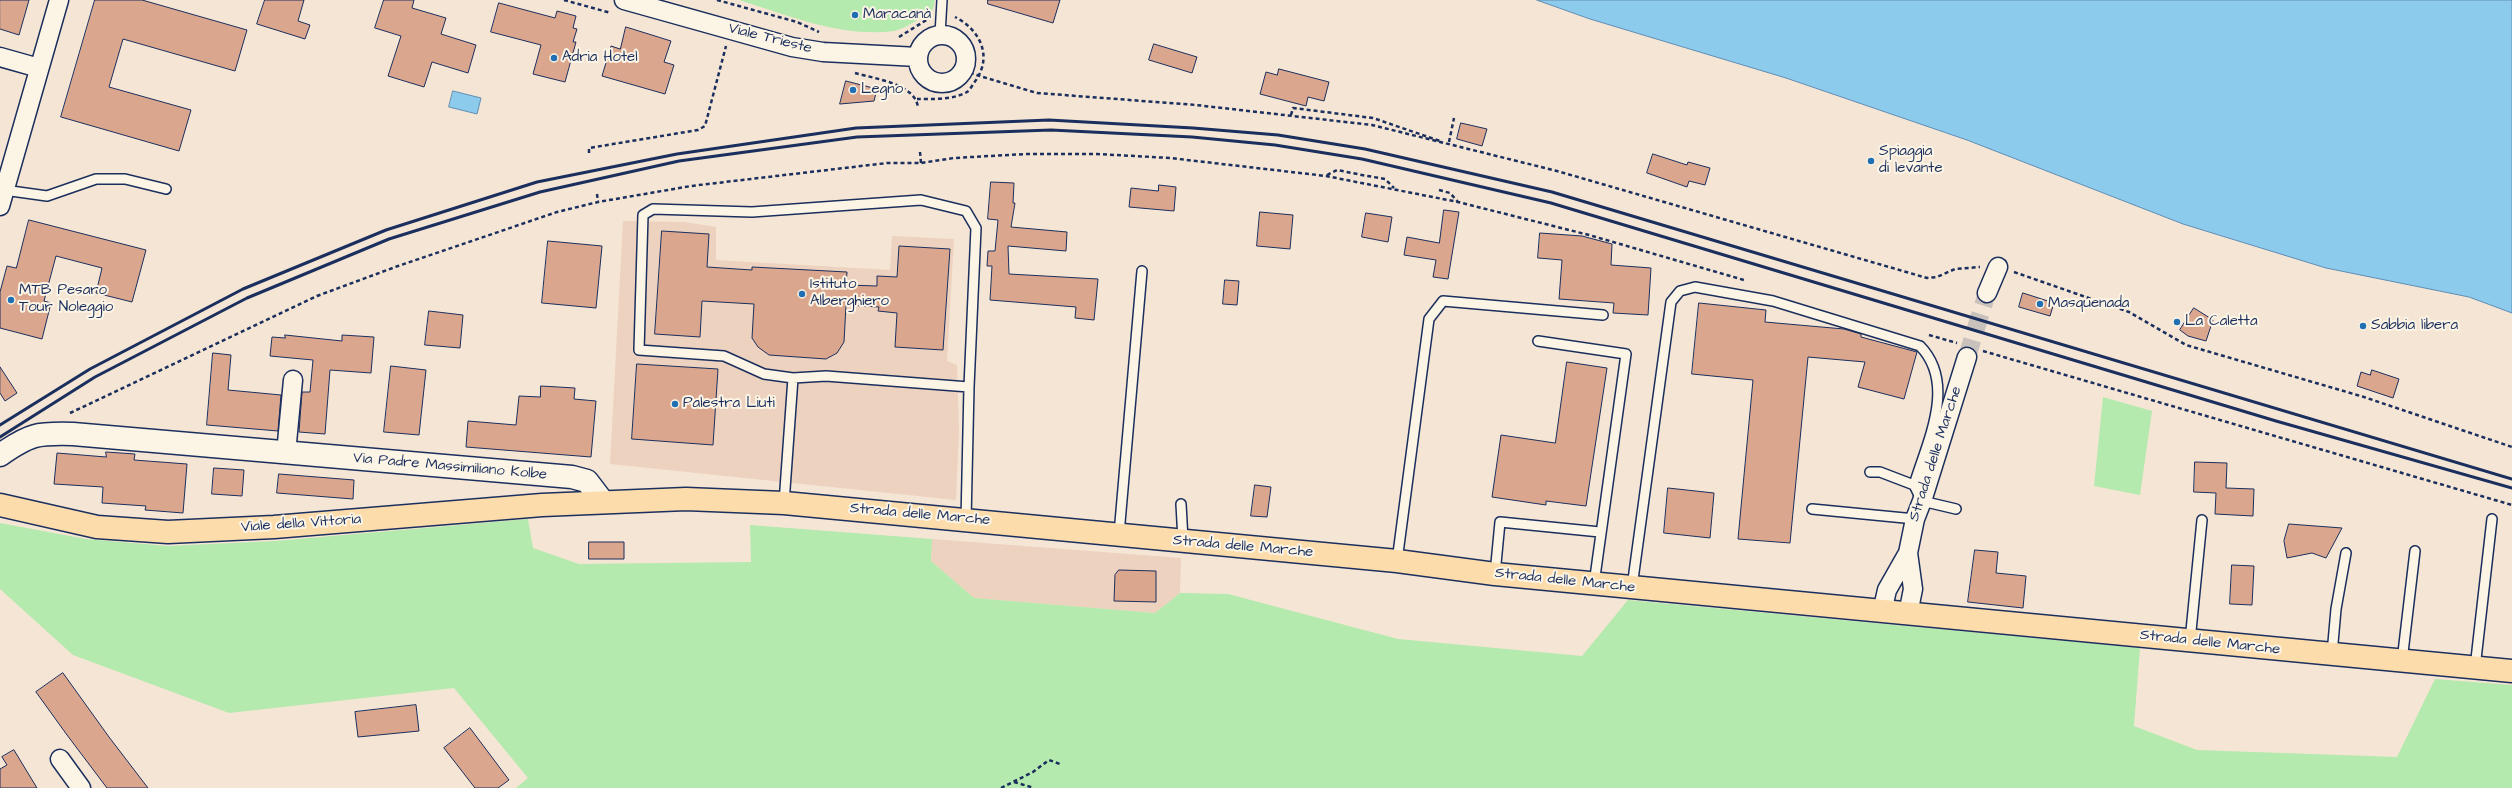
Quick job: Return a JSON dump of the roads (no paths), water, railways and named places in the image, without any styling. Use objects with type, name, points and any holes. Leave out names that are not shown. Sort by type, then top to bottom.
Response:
[{"type":"main road","name":"Strada delle Marche","points":[[603,502],[686,499],[784,503],[1120,534],[1183,542],[1397,561],[1495,574],[1632,588],[2512,671]]},
{"type":"main road","name":"Viale della Vittoria","points":[[0,505],[97,527],[168,532],[274,528],[534,506],[603,502]]},
{"type":"street","points":[[2,198],[59,0]]},
{"type":"street","name":"Viale Trieste","points":[[624,0],[792,47],[823,52],[918,57]]},
{"type":"street","points":[[940,35],[954,39],[964,49],[971,72],[952,82],[935,82],[922,73],[918,57],[925,42],[940,35]]},
{"type":"street","points":[[0,57],[39,68]]},
{"type":"street","points":[[1987,294],[1998,267]]},
{"type":"street","name":"Strada delle Marche","points":[[1882,612],[1887,590],[1908,553],[1915,519],[1969,351]]},
{"type":"street","points":[[286,452],[293,380]]},
{"type":"street","name":"Via Padre Massimiliano Kolbe","points":[[0,455],[24,438],[45,433],[572,477],[587,481],[603,502]]},
{"type":"street","name":"Strada delle Marche","points":[[1908,553],[1913,589],[1908,614]]},
{"type":"street","points":[[60,759],[81,788]]},
{"type":"lane","points":[[940,35],[942,0]]},
{"type":"lane","points":[[2,198],[47,196],[96,179],[125,179],[166,189]]},
{"type":"lane","points":[[966,520],[969,387],[976,228],[966,212],[921,200],[752,212],[653,209],[643,215],[639,350],[724,356],[764,374],[793,378],[826,376],[969,387]]},
{"type":"lane","points":[[1120,534],[1142,271]]},
{"type":"lane","points":[[1632,588],[1671,302],[1680,291],[1696,287],[1773,301],[1920,346],[1930,355],[1936,374],[1939,403],[1914,485]]},
{"type":"lane","points":[[1397,561],[1429,319],[1443,301],[1603,315]]},
{"type":"lane","points":[[1538,342],[1626,354],[1600,532],[1594,584]]},
{"type":"lane","points":[[784,503],[793,378]]},
{"type":"lane","points":[[1870,472],[1880,472],[1914,485],[1922,501],[1956,509]]},
{"type":"lane","points":[[1181,504],[1183,542]]},
{"type":"lane","points":[[1812,509],[1915,519]]},
{"type":"lane","points":[[2475,668],[2492,519]]},
{"type":"lane","points":[[2190,641],[2202,520]]},
{"type":"lane","points":[[1495,574],[1500,522],[1600,532]]},
{"type":"lane","points":[[2402,661],[2415,551]]},
{"type":"lane","points":[[2332,655],[2336,609],[2346,553]]},
{"type":"water","points":[[1537,0],[2512,0],[2512,313],[2469,297],[2326,268],[2183,224],[1967,140],[1786,78],[1590,19]]},
{"type":"water","points":[[453,91],[481,98],[477,114],[449,107]]},
{"type":"tunnel","points":[[1967,357],[1987,293]]},
{"type":"railway","points":[[0,425],[90,369],[243,289],[386,230],[537,182],[677,154],[856,128],[1049,120],[1193,128],[1278,135],[1365,149],[1552,192],[2512,479]]},
{"type":"railway","points":[[0,437],[95,377],[247,298],[389,239],[540,192],[679,161],[857,137],[1051,130],[1192,137],[1275,145],[1362,159],[1551,203],[2276,421],[2512,488]]},
{"type":"place","name":"Maracanà","points":[[855,15]]},
{"type":"place","name":"Adria Hotel","points":[[554,58]]},
{"type":"place","name":"Legno","points":[[853,90]]},
{"type":"place","name":"Spiaggia di levante","points":[[1871,161]]},
{"type":"place","name":"Istituto Alberghiero","points":[[802,294]]},
{"type":"place","name":"MTB Pesaro Tour Noleggio","points":[[11,300]]},
{"type":"place","name":"Masquenada","points":[[2040,304]]},
{"type":"place","name":"La Caletta","points":[[2177,322]]},
{"type":"place","name":"Sabbia libera","points":[[2363,326]]},
{"type":"place","name":"Palestra Liuti","points":[[675,404]]}]
